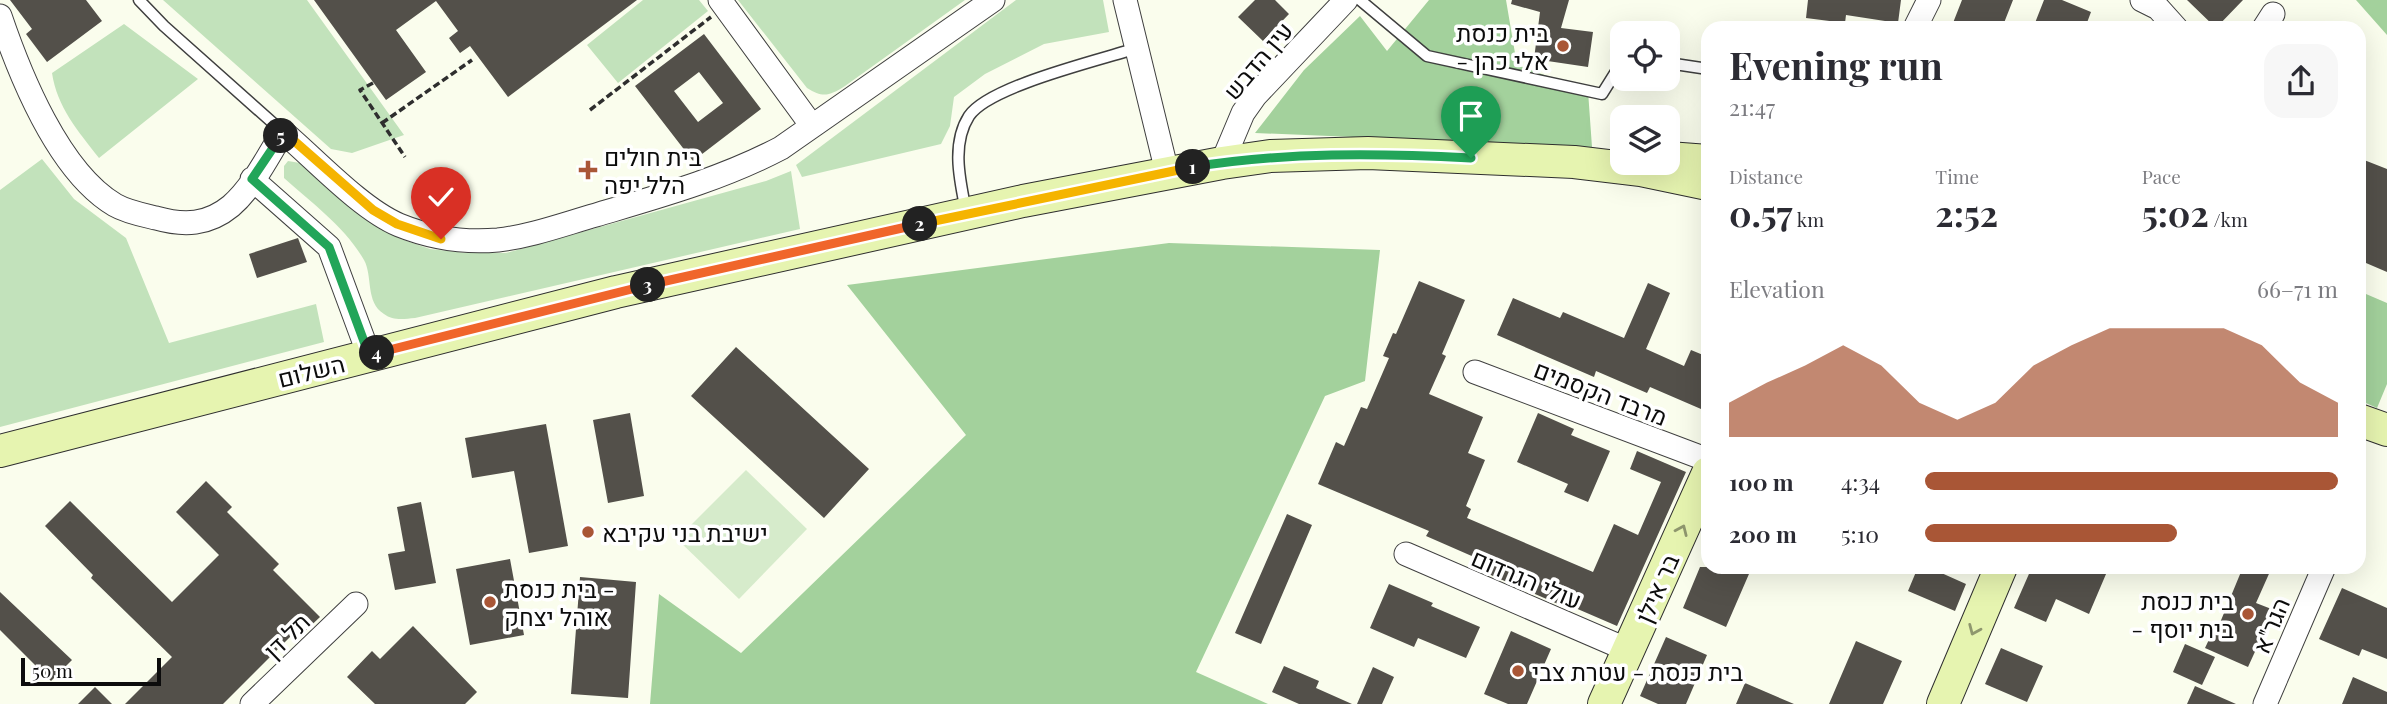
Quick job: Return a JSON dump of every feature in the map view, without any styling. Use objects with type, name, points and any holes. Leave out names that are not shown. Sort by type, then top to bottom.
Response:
[{"type":"street","points":[[0,16],[7,57],[21,75],[66,157],[115,205],[139,214],[188,225],[206,221],[230,206],[284,132],[373,210],[397,224],[441,239],[470,241],[527,235],[707,183],[782,148],[993,0]]},
{"type":"street","points":[[1125,0],[1167,172]]},
{"type":"street","name":"עין הדבש","points":[[1222,163],[1243,113],[1255,96],[1346,0]]},
{"type":"street","points":[[1918,21],[1929,0]]},
{"type":"street","points":[[2142,0],[2158,8],[2170,21]]},
{"type":"street","points":[[723,3],[812,127]]},
{"type":"street","name":"השלום","points":[[0,451],[616,292],[967,213],[1222,163],[1270,156],[1368,153],[1574,162],[1640,170],[1701,183]]},
{"type":"street","points":[[1680,159],[1701,160]]},
{"type":"street","name":"השלום","points":[[1574,162],[1610,160]]},
{"type":"street","points":[[252,179],[329,247],[369,355]]},
{"type":"street","name":"מרבד הקסמים","points":[[1475,372],[1701,457]]},
{"type":"street","points":[[2366,422],[2387,430]]},
{"type":"street","name":"בר אילן","points":[[1608,703],[1628,650],[1701,488]]},
{"type":"street","name":"עולי הגרדום","points":[[1406,554],[1628,650]]},
{"type":"street","points":[[1943,704],[1998,574]]},
{"type":"street","name":"הגר\"א","points":[[2264,704],[2321,574]]},
{"type":"street","name":"תל דן","points":[[252,704],[356,604]]},
{"type":"lane","points":[[138,0],[284,132]]},
{"type":"lane","points":[[1360,0],[1427,56],[1602,94],[1610,81]]},
{"type":"lane","points":[[967,213],[960,180],[958,145],[969,116],[974,111],[1000,94],[1137,48]]},
{"type":"lane","points":[[1680,65],[1701,68]]},
{"type":"path","points":[[590,110],[723,3]]},
{"type":"path","points":[[382,123],[472,60]]},
{"type":"path","points":[[373,83],[360,90],[405,157]]},
{"type":"green space","points":[[163,0],[307,0],[404,135],[352,153],[331,149]]},
{"type":"green space","points":[[643,0],[699,0],[708,11],[618,83],[587,45]]},
{"type":"green space","points":[[738,0],[965,0],[845,86],[826,94],[807,88]]},
{"type":"green space","points":[[1016,0],[1103,0],[1109,32],[1044,44],[985,74],[954,97],[950,126],[941,144],[802,177],[796,165]]},
{"type":"green space","points":[[1429,0],[1506,0],[1517,65],[1588,91],[1592,147],[1255,133],[1304,70],[1360,16],[1387,51]]},
{"type":"green space","points":[[2356,0],[2387,0],[2387,35]]},
{"type":"green space","points":[[124,24],[198,79],[99,158],[64,108],[58,97],[52,73]]},
{"type":"green space","points":[[42,159],[74,199],[126,238],[169,343],[316,304],[324,342],[0,427],[0,190]]},
{"type":"green space","points":[[288,161],[300,163],[368,220],[401,239],[430,249],[466,253],[506,253],[766,181],[791,171],[800,229],[415,318],[395,319],[384,314],[374,303],[367,266],[356,248],[327,216],[284,178],[284,166]]},
{"type":"green space","points":[[1169,243],[1380,250],[1365,381],[1325,396],[1196,672],[1268,704],[650,704],[659,594],[741,653],[966,435],[847,285]]},
{"type":"green space","points":[[2366,294],[2387,303],[2387,384],[2377,408],[2366,403]]},
{"type":"green space","points":[[746,470],[807,529],[739,599],[677,539]]},
{"type":"building","points":[[10,0],[86,0],[102,21],[47,62],[26,34],[32,29]]},
{"type":"building","points":[[314,0],[637,0],[508,97],[470,46],[460,53],[449,38],[458,31],[436,1],[396,30],[426,72],[386,100]]},
{"type":"building","points":[[1255,0],[1275,0],[1289,14],[1263,41],[1238,17]]},
{"type":"building","name":"בית כנסת - אלי כהן","points":[[1512,0],[1569,0],[1561,28],[1593,32],[1588,67],[1534,59],[1540,12],[1511,4]]},
{"type":"building","points":[[1808,0],[1901,0],[1898,21],[1846,15],[1845,21],[1806,18]]},
{"type":"building","points":[[1962,0],[2013,0],[2005,21],[1954,21]]},
{"type":"building","points":[[2044,0],[2062,0],[2091,12],[2088,21],[2036,21]]},
{"type":"building","points":[[2187,0],[2243,0],[2223,21],[2209,21]]},
{"type":"building","points":[[704,34],[761,109],[693,161],[635,86]],"holes":[[[699,72],[723,103],[698,122],[674,91]]]},
{"type":"building","points":[[2366,161],[2387,169],[2387,272],[2366,263]]},
{"type":"building","points":[[298,238],[307,262],[257,278],[249,254]]},
{"type":"building","points":[[1419,281],[1465,300],[1442,354],[1446,356],[1429,394],[1483,417],[1468,453],[1485,460],[1466,506],[1471,509],[1467,518],[1593,572],[1614,524],[1638,535],[1661,482],[1630,469],[1637,451],[1686,472],[1617,626],[1470,566],[1474,557],[1426,536],[1429,531],[1318,484],[1336,442],[1344,446],[1361,407],[1367,409],[1389,358],[1383,356],[1393,333],[1396,334]]},
{"type":"building","points":[[1648,283],[1670,293],[1646,349],[1684,366],[1691,350],[1701,354],[1701,409],[1650,387],[1647,393],[1596,371],[1594,377],[1497,335],[1513,298],[1560,318],[1563,312],[1624,338]]},
{"type":"building","points":[[736,347],[869,469],[824,518],[691,396]]},
{"type":"building","points":[[630,413],[644,496],[608,503],[593,420]]},
{"type":"building","points":[[1538,413],[1574,429],[1571,435],[1610,451],[1588,502],[1564,492],[1568,484],[1517,462]]},
{"type":"building","points":[[546,424],[568,546],[529,553],[514,471],[472,478],[465,438]]},
{"type":"building","points":[[206,481],[232,507],[227,512],[279,564],[273,570],[320,617],[299,637],[295,632],[223,704],[125,704],[172,657],[91,578],[93,575],[45,526],[70,501],[172,602],[219,555],[176,512]]},
{"type":"building","points":[[421,502],[436,583],[395,590],[388,554],[405,551],[397,507]]},
{"type":"building","points":[[1287,514],[1312,525],[1261,644],[1235,633]]},
{"type":"building","name":"בית כנסת - אוהל יצחק","points":[[510,559],[524,635],[470,645],[456,569]]},
{"type":"building","points":[[1700,567],[1701,574],[1749,574],[1726,627],[1683,608]]},
{"type":"building","points":[[1915,574],[1944,574],[1966,584],[1955,611],[1908,591]]},
{"type":"building","points":[[2029,574],[2106,574],[2089,614],[2056,599],[2046,622],[2014,608]]},
{"type":"building","points":[[2240,574],[2269,574],[2256,603],[2274,610],[2248,667],[2205,648],[2214,629],[2217,630]]},
{"type":"building","points":[[580,577],[636,582],[628,698],[571,694]]},
{"type":"building","points":[[1389,584],[1480,627],[1466,658],[1418,638],[1414,647],[1370,628]]},
{"type":"building","points":[[2342,588],[2387,608],[2387,659],[2362,649],[2359,656],[2319,639]]},
{"type":"building","points":[[0,592],[72,660],[51,681],[0,630]]},
{"type":"building","points":[[413,626],[477,692],[465,704],[375,704],[347,677],[372,651],[380,659]]},
{"type":"building","name":"בית כנסת - עטרת צבי","points":[[1511,631],[1551,649],[1527,704],[1508,704],[1484,694]]},
{"type":"building","points":[[1666,637],[1707,655],[1686,704],[1658,704],[1640,696]]},
{"type":"building","points":[[1856,641],[1902,661],[1883,704],[1829,704]]},
{"type":"building","points":[[2185,644],[2215,657],[2202,685],[2173,672]]},
{"type":"building","points":[[2001,648],[2043,666],[2027,702],[1985,684]]},
{"type":"building","points":[[1284,666],[1319,681],[1316,688],[1352,704],[1299,704],[1272,692]]},
{"type":"building","points":[[1373,667],[1394,677],[1382,704],[1357,704]]},
{"type":"building","points":[[2353,677],[2387,692],[2387,704],[2342,704]]},
{"type":"building","points":[[1745,683],[1794,704],[1736,704]]},
{"type":"building","points":[[2195,686],[2236,704],[2187,704]]},
{"type":"building","points":[[95,687],[112,704],[78,704]]},
{"type":"place","name":"בית כנסת - אלי כהן","points":[[1563,46]]},
{"type":"place","name":"בית חולים הלל יפה","points":[[588,170]]},
{"type":"place","name":"ישיבת בני עקיבא","points":[[588,532]]},
{"type":"place","name":"בית כנסת - אוהל יצחק","points":[[490,602]]},
{"type":"place","name":"בית כנסת - בית יוסף","points":[[2248,614]]},
{"type":"place","name":"בית כנסת - עטרת צבי","points":[[1518,671]]},
{"type":"route","points":[[441,239],[397,224],[373,210],[284,132],[252,179],[311,228],[329,247],[340,270],[369,355],[616,292],[1023,201],[1179,170],[1270,156],[1313,154],[1368,153],[1471,158]]}]
